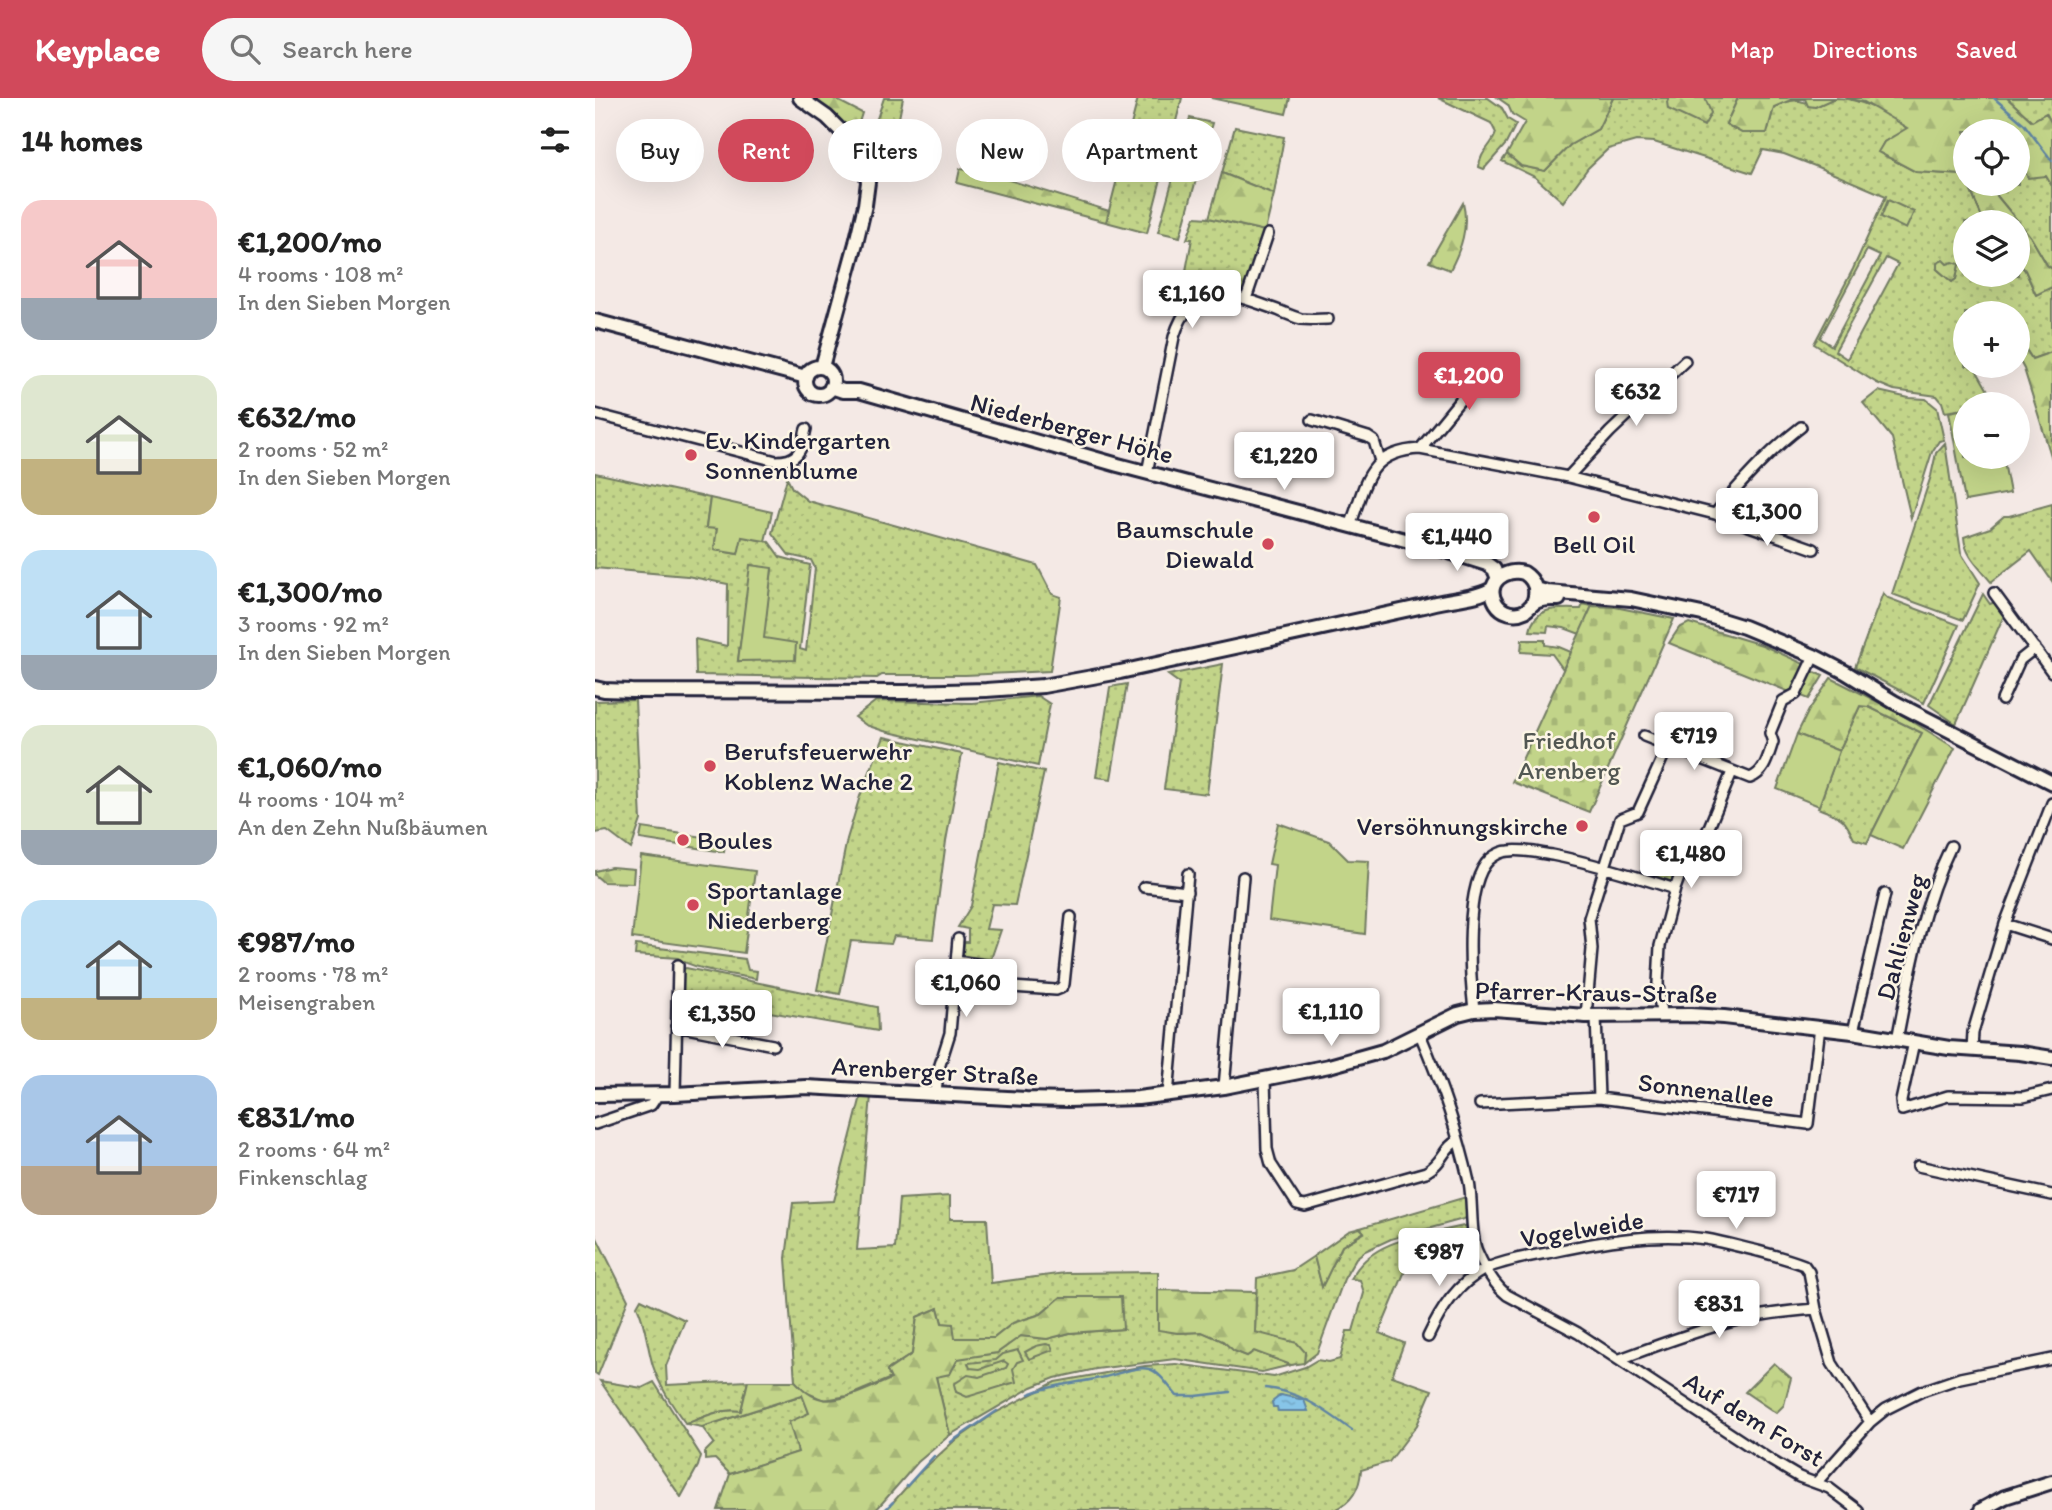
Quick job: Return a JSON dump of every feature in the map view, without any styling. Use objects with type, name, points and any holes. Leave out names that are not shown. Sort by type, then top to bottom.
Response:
[{"type":"street","points":[[800,98],[827,117],[851,141],[864,163],[868,182],[856,243],[822,368]]},
{"type":"street","points":[[1246,299],[1268,234]]},
{"type":"street","points":[[1147,473],[1179,322],[1197,301],[1213,293],[1246,299],[1301,318],[1328,319]]},
{"type":"street","points":[[595,321],[806,377]]},
{"type":"street","points":[[1568,477],[1610,432],[1685,361]]},
{"type":"street","points":[[1420,449],[1466,393],[1503,362]]},
{"type":"street","points":[[822,368],[830,372],[832,384],[822,394],[814,394],[808,389],[806,377],[811,370],[822,368]]},
{"type":"street","name":"Niederberger Höhe","points":[[832,384],[843,391],[859,391],[1147,473],[1436,548],[1487,564],[1494,569],[1496,583]]},
{"type":"street","points":[[595,414],[776,461],[788,461],[801,450],[806,429]]},
{"type":"street","points":[[1312,420],[1360,434],[1374,441],[1380,461]]},
{"type":"street","points":[[1715,514],[1742,480],[1801,427]]},
{"type":"street","points":[[1350,526],[1366,480],[1380,461],[1408,449],[1420,449],[1568,477],[1715,514],[1814,549]]},
{"type":"street","name":"Niederberger Höhe","points":[[1436,548],[1483,556],[1509,571]]},
{"type":"street","points":[[1424,606],[1484,593],[1509,571],[1524,573],[1532,579],[1536,589],[1533,603]]},
{"type":"street","points":[[1496,583],[1496,603]]},
{"type":"street","points":[[1536,589],[1617,596],[1702,614],[1744,627],[2052,783]]},
{"type":"street","points":[[1994,593],[2052,671]]},
{"type":"street","points":[[598,691],[905,692],[1043,686],[1121,672],[1424,606],[1485,601],[1496,603],[1513,614],[1524,611],[1533,603],[1548,599],[1594,599],[1641,606],[1752,636],[1812,660]]},
{"type":"street","points":[[2002,700],[2020,660],[2035,648]]},
{"type":"street","points":[[1644,736],[1750,778],[1759,774],[1773,742],[1770,733],[1783,701],[1796,694],[1812,660]]},
{"type":"street","name":"Sonnenallee","points":[[1599,1098],[1591,1016],[1593,949],[1589,918],[1620,819],[1638,812],[1668,746]]},
{"type":"street","points":[[1661,1015],[1658,983],[1660,946],[1675,889],[1685,861],[1702,844],[1732,772]]},
{"type":"street","points":[[1972,1050],[1973,1032],[2005,924],[2052,803]]},
{"type":"street","name":"Dahlienweg","points":[[1897,1040],[1916,941],[1934,882],[1951,846]]},
{"type":"street","points":[[1474,1010],[1469,969],[1469,934],[1479,877],[1487,862],[1502,852],[1518,851],[1563,857],[1675,889]]},
{"type":"street","points":[[1168,1095],[1188,874]]},
{"type":"street","points":[[1224,1087],[1243,877]]},
{"type":"street","points":[[1144,887],[1187,892]]},
{"type":"street","points":[[1853,1032],[1885,894]]},
{"type":"street","points":[[956,961],[982,965],[1012,987],[1056,990],[1064,984],[1071,917]]},
{"type":"street","points":[[2005,924],[2052,939]]},
{"type":"street","points":[[936,1094],[938,1071],[950,1033],[958,939]]},
{"type":"street","points":[[675,1094],[678,965]]},
{"type":"street","name":"Pfarrer-Kraus-Straße","points":[[1067,1100],[1168,1095],[1329,1066],[1372,1054],[1420,1034],[1451,1017],[1474,1010],[1508,1009],[1591,1016],[1724,1017],[2052,1058]]},
{"type":"street","points":[[676,1026],[773,1045]]},
{"type":"street","name":"Sonnenallee","points":[[1480,1104],[1599,1098],[1808,1124],[1820,1027]]},
{"type":"street","name":"Auf dem Forst","points":[[1420,1034],[1437,1076],[1469,1185],[1476,1248],[1497,1288],[1578,1332],[1772,1461],[1798,1477],[1829,1488],[1858,1510]]},
{"type":"street","points":[[1914,1042],[1901,1101],[1902,1110],[1948,1096],[2023,1097],[2052,1090]]},
{"type":"street","points":[[1265,1079],[1267,1149],[1271,1164],[1297,1204],[1305,1206],[1426,1172],[1440,1161],[1450,1145],[1457,1141]]},
{"type":"street","name":"Arenberger Straße","points":[[595,1095],[806,1087],[1067,1100]]},
{"type":"street","points":[[595,1124],[650,1105],[655,1100],[655,1094]]},
{"type":"street","points":[[1919,1166],[2052,1195]]},
{"type":"street","name":"Vogelweide","points":[[1486,1269],[1538,1255],[1622,1240],[1667,1237],[1706,1239],[1804,1265],[1809,1272],[1815,1309],[1832,1363],[1870,1422]]},
{"type":"street","points":[[1429,1337],[1439,1314],[1450,1299],[1461,1286],[1486,1269]]},
{"type":"street","points":[[1620,1359],[1737,1320],[1815,1309]]},
{"type":"street","points":[[1816,1483],[1870,1422],[1886,1409],[1922,1391],[1960,1378],[2052,1359]]},
{"type":"street","points":[[1981,1510],[2005,1497],[2052,1482]]},
{"type":"green space","points":[[812,98],[833,98],[862,113],[860,119],[839,119]]},
{"type":"green space","points":[[884,98],[903,98],[899,119],[877,119]]},
{"type":"green space","points":[[1138,98],[1182,98],[1177,119],[1133,119]]},
{"type":"green space","points":[[1211,98],[1290,98],[1286,114]]},
{"type":"green space","points":[[1438,98],[1488,98],[1502,108],[1508,119],[1516,124],[1506,144],[1484,169],[1479,167],[1483,153],[1496,133],[1491,123]]},
{"type":"green space","points":[[1498,98],[1613,98],[1598,129],[1570,145],[1545,171],[1521,166],[1507,154],[1525,122],[1512,114],[1508,105]]},
{"type":"green space","points":[[1613,98],[1738,98],[1726,124],[1742,133],[1767,133],[1774,107],[1790,101],[1804,102],[1815,107],[1836,98],[1874,108],[1908,129],[1884,142],[1879,152],[1916,172],[1953,174],[1953,196],[1973,196],[1979,210],[1953,210],[1953,264],[1937,269],[1953,281],[1953,287],[2030,287],[2030,281],[2036,295],[2052,287],[2052,352],[2032,359],[2030,356],[2030,301],[1953,301],[1953,378],[1981,378],[1989,392],[1953,392],[1953,411],[1945,412],[1937,396],[1894,390],[1877,383],[1814,344],[1853,269],[1886,196],[1784,154],[1763,150],[1752,173],[1654,142],[1636,141],[1608,149],[1588,168],[1563,202],[1535,177],[1502,161],[1507,154],[1521,166],[1545,171],[1570,145],[1598,129]],"holes":[[[1867,250],[1880,256],[1832,346],[1820,338]],[[1886,258],[1898,264],[1847,359],[1835,351]]]},
{"type":"green space","points":[[1669,98],[1705,98],[1711,113],[1704,126],[1668,109]]},
{"type":"green space","points":[[1738,98],[1835,98],[1815,107],[1808,106],[1805,99],[1793,99],[1774,107],[1767,133],[1742,133],[1726,124]]},
{"type":"green space","points":[[1844,98],[2007,98],[2030,119],[1953,119],[1953,174],[1916,172],[1878,152],[1884,142],[1907,128],[1864,102]]},
{"type":"green space","points":[[2007,98],[2052,98],[2052,124],[2046,113],[2032,121]]},
{"type":"green space","points":[[2046,113],[2052,124],[2052,186],[2046,176],[2030,178],[2030,119],[2032,121]]},
{"type":"green space","points":[[1235,127],[1284,137],[1274,194],[1222,173]]},
{"type":"green space","points":[[2030,166],[2046,176],[2052,186],[2052,269],[2030,236],[2030,210],[2009,210],[1997,196],[2030,196]]},
{"type":"green space","points":[[1222,173],[1274,194],[1265,231],[1209,218],[1219,182],[1222,182]]},
{"type":"green space","points":[[1015,182],[1109,211],[1106,222],[957,183]]},
{"type":"green space","points":[[1116,182],[1160,182],[1147,233],[1106,222]]},
{"type":"green space","points":[[1172,182],[1195,182],[1180,237],[1158,232]]},
{"type":"green space","points":[[1973,196],[1997,196],[2009,210],[1979,210]]},
{"type":"green space","points":[[1888,200],[1914,212],[1906,229],[1881,217]]},
{"type":"green space","points":[[1463,203],[1463,238],[1450,270],[1429,262]]},
{"type":"green space","points":[[1195,217],[1265,231],[1243,294],[1222,290],[1201,294],[1188,301],[1178,313],[1192,239],[1187,239]]},
{"type":"green space","points":[[2030,236],[2052,269],[2052,287],[2036,295],[2030,281]]},
{"type":"green space","points":[[1943,260],[1947,264],[1953,262],[1953,281],[1937,269],[1937,263]]},
{"type":"green space","points":[[2052,352],[2052,459],[2027,378],[2030,378],[2030,356],[2032,359]]},
{"type":"green space","points":[[1878,391],[1926,399],[1937,408],[1944,440],[1939,441],[1932,452],[1911,518],[1892,438],[1863,403]]},
{"type":"green space","points":[[1953,411],[1953,434],[1949,412]]},
{"type":"green space","points":[[1945,443],[1961,553],[1980,583],[1963,620],[1892,594],[1936,453]]},
{"type":"green space","points":[[1959,469],[2005,469],[2010,493],[1965,501]]},
{"type":"green space","points":[[595,473],[710,498],[706,527],[717,529],[714,550],[738,554],[741,536],[769,542],[780,557],[810,565],[800,649],[806,651],[815,568],[811,560],[789,555],[772,533],[787,478],[792,488],[808,501],[1037,565],[1052,594],[1061,597],[1050,671],[882,675],[877,678],[696,675],[695,639],[727,646],[728,584],[687,576],[595,568]],"holes":[[[751,565],[772,569],[763,638],[738,660]]]},
{"type":"green space","points":[[710,498],[772,512],[765,541],[742,537],[738,554],[714,550],[717,529],[706,528]]},
{"type":"green space","points":[[2052,504],[2052,581],[2031,551],[1991,582],[1970,556],[1964,537],[1990,528],[2004,516]]},
{"type":"green space","points":[[750,565],[772,568],[764,638],[796,643],[795,660],[738,661]]},
{"type":"green space","points":[[1883,593],[1888,598],[1959,625],[1924,703],[1855,667]]},
{"type":"green space","points":[[1983,594],[1990,604],[1995,602],[2005,613],[1956,724],[1929,705]]},
{"type":"green space","points":[[1583,604],[1592,606],[1580,634],[1548,626],[1547,632],[1530,631],[1537,617],[1543,613],[1557,609],[1581,609]]},
{"type":"green space","name":"Friedhof Arenberg","points":[[1592,606],[1615,607],[1674,619],[1589,812],[1512,782]]},
{"type":"green space","points":[[1689,623],[1762,645],[1804,664],[1792,693],[1669,643],[1679,628]]},
{"type":"green space","points":[[1522,640],[1545,640],[1545,645],[1571,652],[1563,669],[1552,654],[1521,652]]},
{"type":"green space","points":[[1223,664],[1207,794],[1164,789],[1179,683],[1168,675]]},
{"type":"green space","points":[[1812,671],[1823,676],[1809,699],[1799,695]]},
{"type":"green space","points":[[1831,678],[1894,710],[1955,748],[1903,849],[1871,835],[1922,733],[1869,707],[1860,706],[1839,751],[1797,734],[1809,710]]},
{"type":"green space","points":[[1127,684],[1111,779],[1096,777],[1110,687]]},
{"type":"green space","points":[[1038,696],[1050,704],[1038,766],[884,731],[866,725],[855,717],[876,701],[972,703]]},
{"type":"green space","points":[[635,700],[641,820],[631,849],[607,831],[595,833],[595,701]]},
{"type":"green space","points":[[1860,706],[1869,707],[1922,733],[1867,843],[1854,839],[1841,818],[1818,808],[1839,751]]},
{"type":"green space","points":[[1797,734],[1839,751],[1819,806],[1777,789]]},
{"type":"green space","points":[[884,737],[962,754],[946,841],[933,939],[894,936],[891,944],[851,941],[840,994],[817,990],[847,839],[860,796]]},
{"type":"green space","points":[[999,762],[1044,772],[1015,905],[992,904],[986,929],[1001,930],[991,959],[963,956],[964,942],[968,942],[968,929],[958,927],[971,906]]},
{"type":"green space","points":[[1278,823],[1329,841],[1348,860],[1369,861],[1365,934],[1269,920],[1275,865],[1269,864]]},
{"type":"green space","name":"Boules","points":[[642,828],[725,840],[724,852],[640,839]]},
{"type":"green space","points":[[1653,847],[1683,859],[1674,883],[1644,872]]},
{"type":"green space","name":"Sportanlage Niederberg","points":[[641,856],[755,871],[744,953],[632,938]]},
{"type":"green space","points":[[611,867],[634,869],[633,883],[603,882],[595,875],[595,871]]},
{"type":"green space","points":[[636,945],[745,959],[748,970],[757,971],[756,979],[703,968],[678,958],[635,955]]},
{"type":"green space","points":[[686,968],[877,1007],[878,1031],[679,996],[681,971]]},
{"type":"green space","points":[[861,1096],[871,1096],[857,1250],[895,1248],[899,1199],[950,1196],[950,1219],[987,1219],[991,1283],[1065,1273],[1158,1272],[1158,1329],[1178,1333],[1203,1332],[1247,1356],[1254,1351],[1291,1365],[1262,1372],[1175,1359],[1096,1369],[1055,1378],[1032,1387],[950,1435],[936,1377],[958,1358],[997,1353],[1020,1336],[1047,1339],[1070,1333],[1123,1329],[1061,1297],[1041,1314],[1013,1323],[994,1338],[955,1338],[942,1323],[938,1308],[917,1317],[912,1354],[887,1370],[891,1378],[848,1396],[824,1400],[805,1392],[795,1381],[786,1258],[793,1203],[834,1201]]},
{"type":"green space","points":[[1466,1197],[1467,1218],[1391,1239],[1356,1258],[1344,1279],[1317,1353],[1304,1363],[1305,1352],[1255,1332],[1257,1278],[1293,1270],[1314,1256],[1322,1286],[1342,1246],[1364,1233],[1360,1228]]},
{"type":"green space","points":[[1468,1225],[1469,1234],[1410,1259],[1379,1333],[1404,1343],[1392,1376],[1432,1390],[1417,1425],[1389,1462],[1361,1470],[1354,1494],[1335,1510],[886,1510],[918,1474],[952,1443],[995,1413],[1055,1382],[1145,1366],[1176,1364],[1274,1377],[1317,1360],[1329,1362],[1340,1359],[1347,1331],[1353,1331],[1364,1293],[1360,1280],[1351,1279],[1360,1265],[1372,1254],[1402,1240]],"holes":[[[1281,1395],[1306,1408],[1277,1407],[1273,1402]]]},
{"type":"green space","points":[[1360,1228],[1364,1232],[1342,1246],[1322,1287],[1314,1256],[1349,1231]]},
{"type":"green space","points":[[595,1234],[628,1300],[598,1375],[595,1373]]},
{"type":"green space","points":[[1158,1290],[1256,1292],[1255,1332],[1297,1343],[1305,1352],[1304,1363],[1291,1365],[1254,1351],[1247,1356],[1202,1332],[1158,1330]]},
{"type":"green space","points":[[1061,1297],[1121,1297],[1123,1329],[1070,1333],[1047,1339],[1021,1336],[997,1353],[958,1359],[950,1374],[936,1377],[950,1435],[918,1462],[876,1510],[718,1510],[730,1474],[798,1452],[789,1422],[809,1413],[802,1395],[702,1427],[686,1424],[720,1412],[741,1411],[748,1381],[795,1381],[818,1398],[829,1400],[847,1397],[891,1379],[887,1371],[912,1354],[917,1317],[938,1308],[942,1323],[953,1324],[955,1338],[994,1338],[1013,1323],[1041,1314]]},
{"type":"green space","points":[[641,1299],[685,1320],[666,1366],[667,1385],[748,1381],[741,1411],[720,1412],[686,1424],[659,1382],[653,1366],[637,1306]]},
{"type":"green space","points":[[1046,1344],[1051,1345],[1053,1350],[1029,1359],[1025,1352]]},
{"type":"green space","points":[[1018,1350],[1023,1360],[1017,1362],[1013,1369],[1016,1382],[967,1397],[956,1392],[954,1384],[968,1375],[979,1377],[1006,1368],[1008,1364],[1004,1361],[980,1369],[970,1368],[968,1363],[996,1360],[1003,1354]]},
{"type":"green space","points":[[1774,1363],[1791,1378],[1784,1405],[1776,1413],[1745,1392]]},
{"type":"green space","points":[[600,1381],[642,1388],[654,1382],[701,1456],[681,1497]]},
{"type":"green space","points":[[803,1395],[809,1413],[799,1452],[730,1474],[715,1459],[705,1460],[705,1452],[714,1443],[702,1427]]},
{"type":"water","points":[[1281,1395],[1304,1400],[1308,1411],[1278,1411],[1272,1402]]},
{"type":"waterway","points":[[1994,98],[2024,124],[2052,161]]},
{"type":"waterway","points":[[1029,1394],[1144,1368],[1157,1373],[1177,1396],[1230,1392]]},
{"type":"waterway","points":[[1265,1388],[1301,1397],[1352,1430]]},
{"type":"waterway","points":[[951,1442],[997,1411]]},
{"type":"waterway","points":[[907,1486],[934,1456]]},
{"type":"waterway","points":[[885,1510],[893,1502]]},
{"type":"place","name":"Ev. Kindergarten Sonnenblume","points":[[691,455]]},
{"type":"place","name":"Bell Oil","points":[[1594,517]]},
{"type":"place","name":"Baumschule Diewald","points":[[1268,544]]},
{"type":"place","name":"Berufsfeuerwehr Koblenz Wache 2","points":[[710,766]]},
{"type":"place","name":"Versöhnungskirche","points":[[1582,826]]},
{"type":"place","name":"Boules","points":[[683,840]]},
{"type":"place","name":"Sportanlage Niederberg","points":[[693,905]]}]
